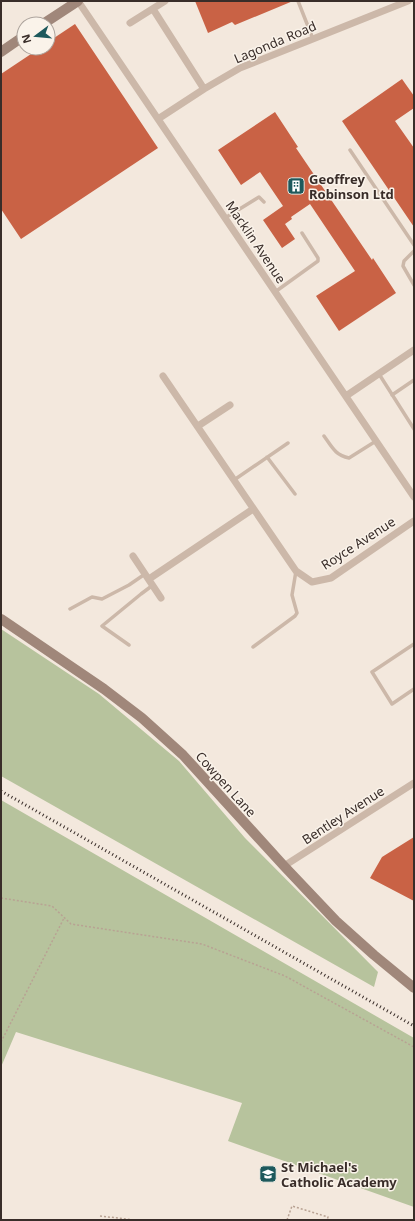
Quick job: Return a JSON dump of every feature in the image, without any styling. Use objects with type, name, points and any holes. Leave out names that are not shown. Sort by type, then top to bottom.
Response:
[{"type":"street","points":[[55,16],[78,1]]},
{"type":"street","name":"Macklin Avenue","points":[[78,1],[414,497]]},
{"type":"street","points":[[130,23],[165,1]]},
{"type":"street","name":"Lagonda Road","points":[[158,119],[240,68],[408,1]]},
{"type":"street","points":[[153,9],[204,89]]},
{"type":"street","points":[[1,52],[16,42]]},
{"type":"street","points":[[346,396],[414,350]]},
{"type":"street","name":"Royce Avenue","points":[[163,376],[296,571],[312,582],[331,578],[414,520]]},
{"type":"street","points":[[198,426],[230,404]]},
{"type":"street","points":[[149,580],[253,508]]},
{"type":"street","points":[[133,556],[161,598]]},
{"type":"street","name":"Cowpen Lane","points":[[1,619],[104,688],[142,718],[183,755],[336,921],[414,988]]},
{"type":"street","name":"Bentley Avenue","points":[[284,866],[414,783]]},
{"type":"lane","points":[[298,1],[313,39]]},
{"type":"lane","points":[[350,150],[414,245]]},
{"type":"lane","points":[[225,218],[259,197],[264,202]]},
{"type":"lane","points":[[275,292],[318,261],[318,258],[302,233]]},
{"type":"lane","points":[[414,251],[404,261],[402,266],[414,285]]},
{"type":"lane","points":[[379,374],[414,429]]},
{"type":"lane","points":[[392,395],[414,380]]},
{"type":"lane","points":[[324,436],[336,452],[342,457],[349,458],[376,441]]},
{"type":"lane","points":[[234,480],[288,443]]},
{"type":"lane","points":[[266,457],[295,494]]},
{"type":"lane","points":[[253,647],[297,613],[292,595],[296,571]]},
{"type":"lane","points":[[70,609],[92,597],[102,599],[129,585],[149,580]]},
{"type":"lane","points":[[129,645],[102,626],[141,594],[149,580]]},
{"type":"lane","points":[[414,644],[372,672],[392,704],[414,689]]},
{"type":"path","points":[[1,898],[52,906],[71,924],[202,944],[285,976],[414,1047]]},
{"type":"path","points":[[1,1042],[64,918]]},
{"type":"path","points":[[288,1220],[292,1206],[328,1217],[327,1220]]},
{"type":"path","points":[[100,1216],[134,1220]]},
{"type":"green space","points":[[1,629],[99,694],[179,761],[245,838],[378,972],[374,987],[1,776]]},
{"type":"green space","points":[[1,800],[414,1038],[414,1207],[228,1141],[242,1103],[16,1032],[1,1067]]},
{"type":"building","points":[[195,1],[293,1],[235,25],[232,22],[208,33]]},
{"type":"building","points":[[75,24],[158,148],[21,239],[1,209],[1,74],[28,56],[56,56],[56,37]]},
{"type":"building","points":[[402,79],[414,96],[414,108],[395,121],[414,148],[414,227],[342,121]]},
{"type":"building","points":[[275,112],[298,147],[296,148],[396,293],[339,331],[316,296],[355,271],[310,204],[291,217],[292,219],[285,224],[295,239],[282,248],[263,220],[283,206],[260,172],[241,185],[218,150]]},
{"type":"building","points":[[414,837],[414,901],[370,878],[382,857]]},
{"type":"railway","points":[[1,791],[414,1026]]},
{"type":"place","name":"Geoffrey Robinson Ltd","points":[[296,186]]},
{"type":"place","name":"St Michael's Catholic Academy","points":[[268,1174]]}]
